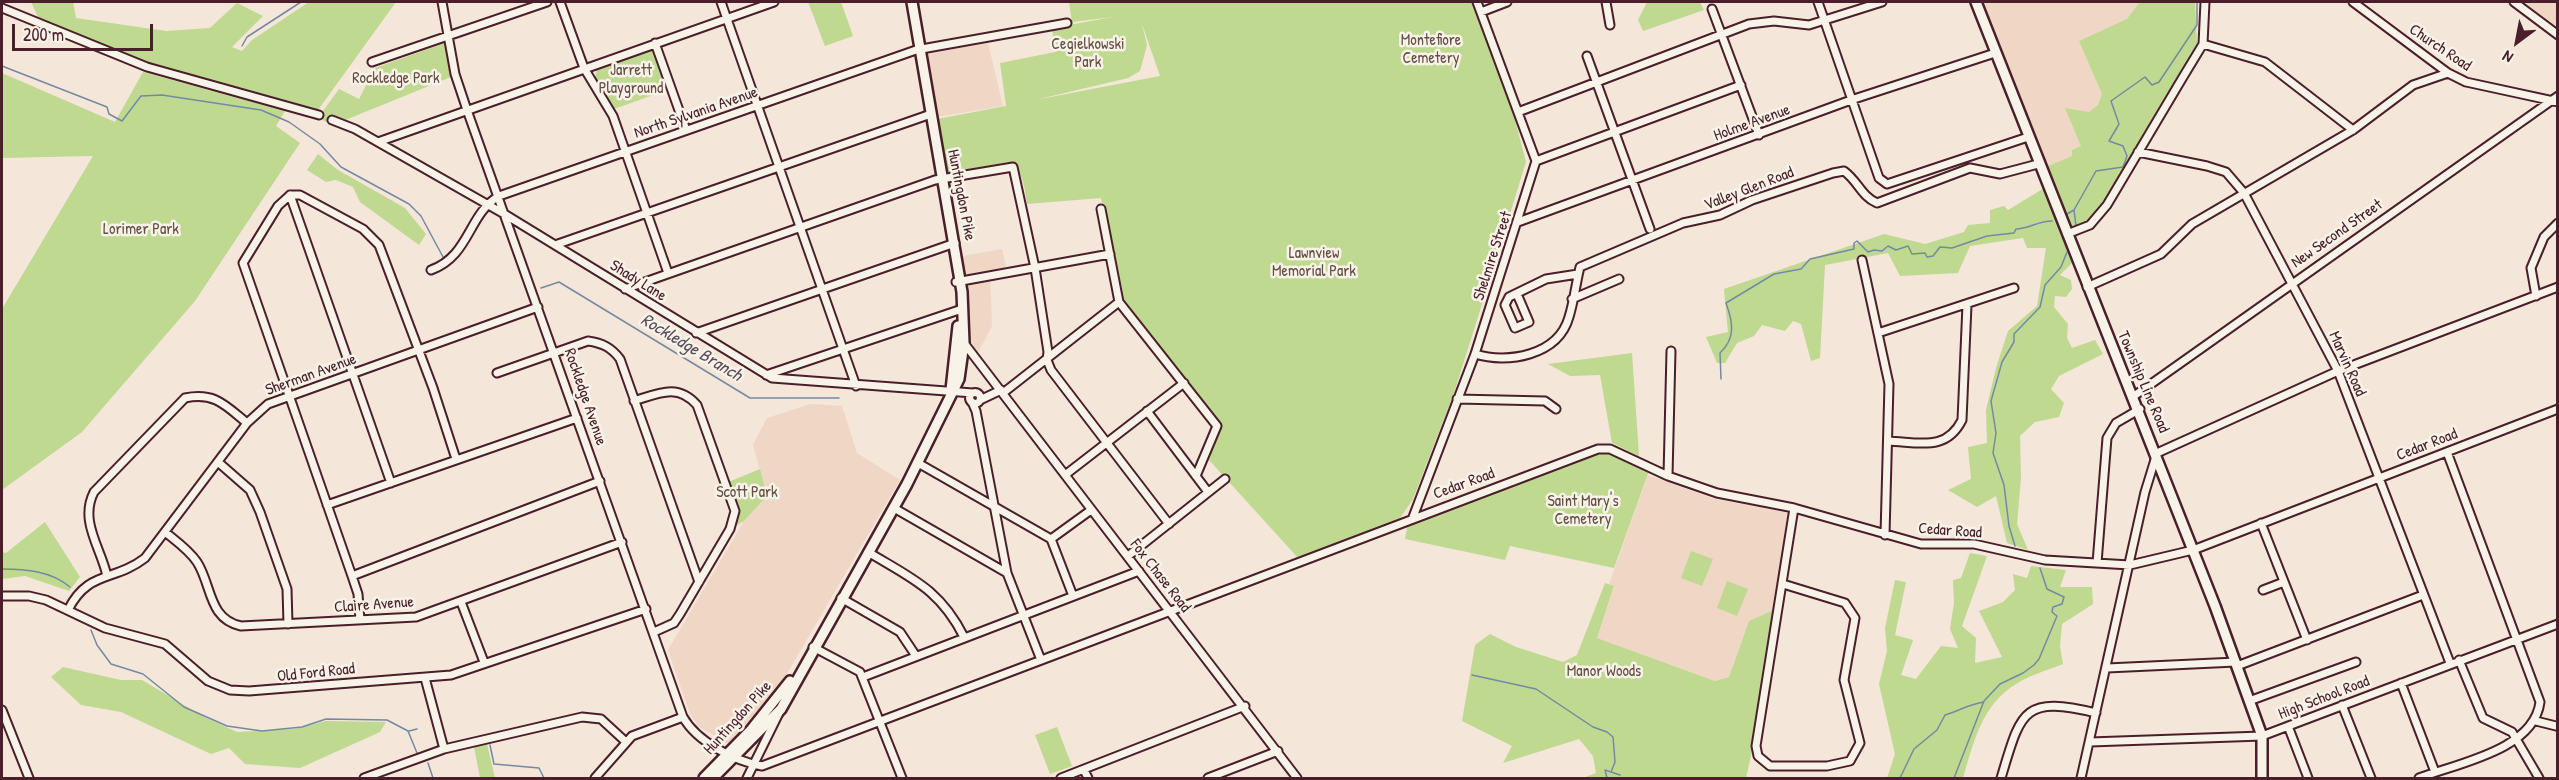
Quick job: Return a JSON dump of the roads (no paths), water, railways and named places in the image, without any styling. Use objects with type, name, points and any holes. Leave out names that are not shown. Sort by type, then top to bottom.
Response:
[{"type":"main road","name":"Huntingdon Pike","points":[[906,2],[918,50]]},
{"type":"main road","name":"Huntingdon Pike","points":[[713,778],[774,704],[808,651],[813,647],[894,508],[959,379],[964,343],[958,282],[918,50],[912,2]]},
{"type":"main road","name":"Township Line Road","points":[[1976,2],[2087,287],[2157,453],[2236,664],[2262,736],[2262,778]]},
{"type":"main road","name":"Huntingdon Pike","points":[[951,393],[957,353],[958,282]]},
{"type":"main road","name":"Huntingdon Pike","points":[[704,778],[781,709],[813,654],[813,647]]},
{"type":"street","name":"Rockledge Avenue","points":[[442,2],[455,74],[467,110],[683,717],[695,732],[731,755],[754,765]]},
{"type":"street","points":[[372,62],[547,2]]},
{"type":"street","points":[[560,2],[584,68],[613,116],[668,273]]},
{"type":"street","points":[[721,2],[856,386]]},
{"type":"street","points":[[378,142],[774,2]]},
{"type":"street","points":[[1477,2],[1536,161],[1741,85]]},
{"type":"street","points":[[1481,12],[1507,2]]},
{"type":"street","points":[[1606,2],[1610,25]]},
{"type":"street","points":[[1818,2],[1879,178],[1887,184],[2028,137]]},
{"type":"street","points":[[1518,112],[1760,21],[1802,26],[1825,21],[1882,2]]},
{"type":"street","points":[[2067,234],[2090,225],[2107,205],[2139,152],[2203,44],[2205,2]]},
{"type":"street","name":"Church Road","points":[[2352,2],[2448,74],[2466,82],[2558,102]]},
{"type":"street","points":[[2514,2],[2558,34]]},
{"type":"street","points":[[2,8],[147,67],[319,115]]},
{"type":"street","points":[[1712,9],[1759,135]]},
{"type":"street","name":"North Sylvania Avenue","points":[[486,203],[499,196],[918,50],[1067,23]]},
{"type":"street","points":[[655,43],[686,130]]},
{"type":"street","points":[[2203,44],[2265,62],[2354,130]]},
{"type":"street","name":"Holme Avenue","points":[[1518,222],[1633,182],[1851,100],[1995,53]]},
{"type":"street","points":[[1587,56],[1650,229]]},
{"type":"street","points":[[2087,287],[2161,254],[2192,224],[2354,130],[2413,85],[2448,74]]},
{"type":"street","name":"New Second Street","points":[[2134,396],[2549,100],[2558,96]]},
{"type":"street","points":[[555,245],[929,115]]},
{"type":"street","name":"Shady Lane","points":[[332,120],[378,142],[486,203],[766,375],[778,380],[951,393]]},
{"type":"street","name":"Marvin Road","points":[[2139,152],[2226,172],[2244,193],[2338,371],[2450,663]]},
{"type":"street","name":"Shelmire Street","points":[[1413,517],[1475,354],[1536,161]]},
{"type":"street","name":"Valley Glen Road","points":[[1578,274],[1580,267],[1683,223],[1720,215],[1752,200],[1833,173],[1844,171],[1854,178],[1865,198],[1877,203],[1970,168],[2000,174],[2038,164]]},
{"type":"street","points":[[625,289],[941,178],[1009,167],[1015,170],[1035,268],[1048,352],[1047,360],[1051,370],[1169,524]]},
{"type":"street","points":[[290,195],[391,483]]},
{"type":"street","points":[[360,620],[358,594],[243,263],[278,206],[290,195],[300,195],[363,229],[379,245],[419,350],[456,459]]},
{"type":"street","points":[[431,270],[449,261],[465,242],[486,203]]},
{"type":"street","points":[[1101,208],[1119,302],[1217,426],[1196,477]]},
{"type":"street","points":[[2535,296],[2531,268],[2544,237],[2558,223]]},
{"type":"street","points":[[696,333],[953,243]]},
{"type":"street","points":[[958,282],[1110,254]]},
{"type":"street","points":[[1863,260],[1889,384],[1885,535]]},
{"type":"street","points":[[1475,354],[1491,359],[1513,358],[1538,351],[1559,335],[1569,319],[1578,274],[1570,273],[1546,279],[1509,297],[1505,306],[1515,328],[1529,322],[1517,294]]},
{"type":"street","points":[[1572,299],[1619,279]]},
{"type":"street","points":[[2081,778],[2145,492],[2157,453],[2338,371],[2558,287]]},
{"type":"street","points":[[1878,333],[2014,288]]},
{"type":"street","points":[[951,393],[974,397],[1002,392],[1047,360],[1119,302]]},
{"type":"street","points":[[1888,441],[1941,442],[1954,435],[1962,420],[1967,305]]},
{"type":"street","name":"Sherman Avenue","points":[[68,610],[79,590],[107,576],[133,567],[141,561],[246,423],[268,404],[538,307]]},
{"type":"street","points":[[766,375],[959,310]]},
{"type":"street","points":[[497,373],[588,340],[602,343],[614,351],[620,358],[699,582]]},
{"type":"street","name":"Fox Chase Road","points":[[964,343],[1245,706],[1297,778]]},
{"type":"street","points":[[1668,476],[1671,351]]},
{"type":"street","points":[[1065,475],[1184,383]]},
{"type":"street","points":[[634,401],[670,389],[690,396],[698,405],[735,511],[730,529],[674,623],[654,632]]},
{"type":"street","points":[[107,576],[88,520],[87,509],[94,492],[185,398],[200,395],[218,400],[246,423]]},
{"type":"street","points":[[974,397],[1007,573],[1041,660]]},
{"type":"street","points":[[1457,399],[1545,401],[1556,408]]},
{"type":"street","name":"Cedar Road","points":[[754,765],[776,763],[1413,517],[1598,449],[1610,448],[1668,476],[1717,493],[1794,508],[1921,544],[1974,544],[2045,561],[2130,565],[2193,550],[2558,409]]},
{"type":"street","points":[[2097,563],[2107,438],[2115,423],[2140,410]]},
{"type":"street","points":[[1147,411],[1208,492]]},
{"type":"street","points":[[327,505],[577,418]]},
{"type":"street","points":[[2419,778],[2496,750],[2517,739],[2536,720],[2539,696],[2447,452]]},
{"type":"street","points":[[218,462],[250,490],[260,512],[287,589],[288,624]]},
{"type":"street","points":[[918,463],[1051,540],[1072,596]]},
{"type":"street","points":[[1128,556],[1225,479]]},
{"type":"street","points":[[352,576],[600,481]]},
{"type":"street","points":[[1400,523],[1419,501],[1423,506],[1432,510]]},
{"type":"street","points":[[894,508],[1007,573]]},
{"type":"street","points":[[1783,584],[1845,603],[1852,610],[1855,624],[1844,680],[1860,743],[1850,760],[1827,766],[1779,767],[1770,766],[1758,756],[1756,746],[1794,508]]},
{"type":"street","points":[[1051,540],[1091,510]]},
{"type":"street","points":[[2261,523],[2307,640]]},
{"type":"street","name":"Claire Avenue","points":[[165,532],[198,563],[215,608],[223,618],[241,626],[416,617],[622,542]]},
{"type":"street","points":[[868,552],[935,595],[954,617],[964,637]]},
{"type":"street","points":[[863,677],[1139,571]]},
{"type":"street","points":[[2263,590],[2284,582]]},
{"type":"street","points":[[2107,668],[2236,664],[2307,640],[2423,595]]},
{"type":"street","name":"Old Ford Road","points":[[2,596],[29,596],[68,610],[105,628],[165,644],[208,681],[230,690],[271,691],[394,678],[451,675],[646,609]]},
{"type":"street","points":[[842,598],[900,632],[916,656]]},
{"type":"street","points":[[461,602],[484,662]]},
{"type":"street","name":"High School Road","points":[[2090,742],[2262,736],[2558,624]]},
{"type":"street","points":[[813,647],[860,672],[902,778]]},
{"type":"street","points":[[2459,660],[2482,718],[2492,725],[2504,728],[2517,739],[2539,778]]},
{"type":"street","points":[[2249,701],[2356,662]]},
{"type":"street","points":[[425,678],[444,749]]},
{"type":"street","points":[[2401,682],[2435,772]]},
{"type":"street","points":[[2001,778],[2019,726],[2036,709],[2061,704],[2096,713]]},
{"type":"street","points":[[2342,705],[2371,778]]},
{"type":"street","points":[[1061,778],[1245,706]]},
{"type":"street","points":[[747,778],[781,709]]},
{"type":"street","points":[[2,710],[29,778]]},
{"type":"street","points":[[364,778],[444,749],[582,717],[601,719],[626,742]]},
{"type":"street","points":[[595,778],[626,742],[644,730],[683,717]]},
{"type":"street","points":[[2536,720],[2556,726]]},
{"type":"street","points":[[2288,726],[2308,778]]},
{"type":"street","points":[[1208,778],[1278,751]]},
{"type":"street","points":[[1084,770],[1088,778]]},
{"type":"waterway","points":[[242,46],[247,37],[301,2]]},
{"type":"waterway","points":[[2076,226],[2074,210],[2096,171],[2123,167],[2127,156],[2123,146],[2109,141],[2119,124],[2111,101],[2145,77],[2152,85],[2159,82],[2197,25],[2197,2]]},
{"type":"waterway","name":"Rockledge Branch","points":[[2,66],[107,107],[109,114],[122,121],[141,96],[162,95],[261,110],[289,122],[320,144],[341,167],[409,204],[421,216],[443,257]]},
{"type":"waterway","points":[[2067,214],[2074,210]]},
{"type":"waterway","points":[[1721,379],[1720,353],[1729,342],[1732,330],[1726,303],[1774,274],[1801,269],[1810,259],[1854,249],[1854,243],[1857,241],[1868,252],[1882,251],[1888,246],[1896,250],[1908,246],[1912,254],[1925,253],[1927,257],[1933,256],[1940,247],[1952,248],[1987,236],[2014,233],[2016,229],[2052,221]]},
{"type":"waterway","points":[[2015,546],[2009,526],[2004,485],[1993,453],[1996,433],[1991,401],[2002,362],[2014,342],[2014,334],[2040,307],[2045,285],[2061,267],[2067,252]]},
{"type":"waterway","name":"Rockledge Branch","points":[[541,288],[559,282],[750,398],[839,398]]},
{"type":"waterway","points":[[1954,778],[1984,701],[2000,684],[2023,673],[2039,659],[2057,616],[2052,612],[2053,607],[2062,604],[2064,597],[2047,589],[2040,568]]},
{"type":"waterway","points":[[2,569],[46,574],[70,587]]},
{"type":"waterway","points":[[91,630],[97,645],[111,664],[143,674],[184,707],[227,726],[262,731],[302,727],[326,719],[387,720],[408,731],[417,753]]},
{"type":"waterway","points":[[1472,675],[1536,689],[1593,727],[1607,732],[1613,737],[1615,762],[1611,772]]},
{"type":"waterway","points":[[1900,778],[1914,749],[1937,730],[1945,715],[1984,702]]},
{"type":"waterway","points":[[409,731],[417,729]]},
{"type":"waterway","points":[[490,745],[494,764],[539,768],[544,778]]},
{"type":"waterway","points":[[428,763],[433,778]]},
{"type":"waterway","points":[[1607,778],[1605,770],[1620,775]]},
{"type":"park label","name":"Montefiore Cemetery","points":[[1431,50]]},
{"type":"park label","name":"Cegielkowski Park","points":[[1088,54]]},
{"type":"park label","name":"Rockledge Park","points":[[396,79]]},
{"type":"park label","name":"Jarrett Playground","points":[[631,80]]},
{"type":"park label","name":"Lorimer Park","points":[[141,230]]},
{"type":"park label","name":"Lawnview Memorial Park","points":[[1314,263]]},
{"type":"park label","name":"Scott Park","points":[[747,493]]},
{"type":"park label","name":"Saint Mary's Cemetery","points":[[1583,511]]},
{"type":"park label","name":"Manor Woods","points":[[1604,672]]}]
